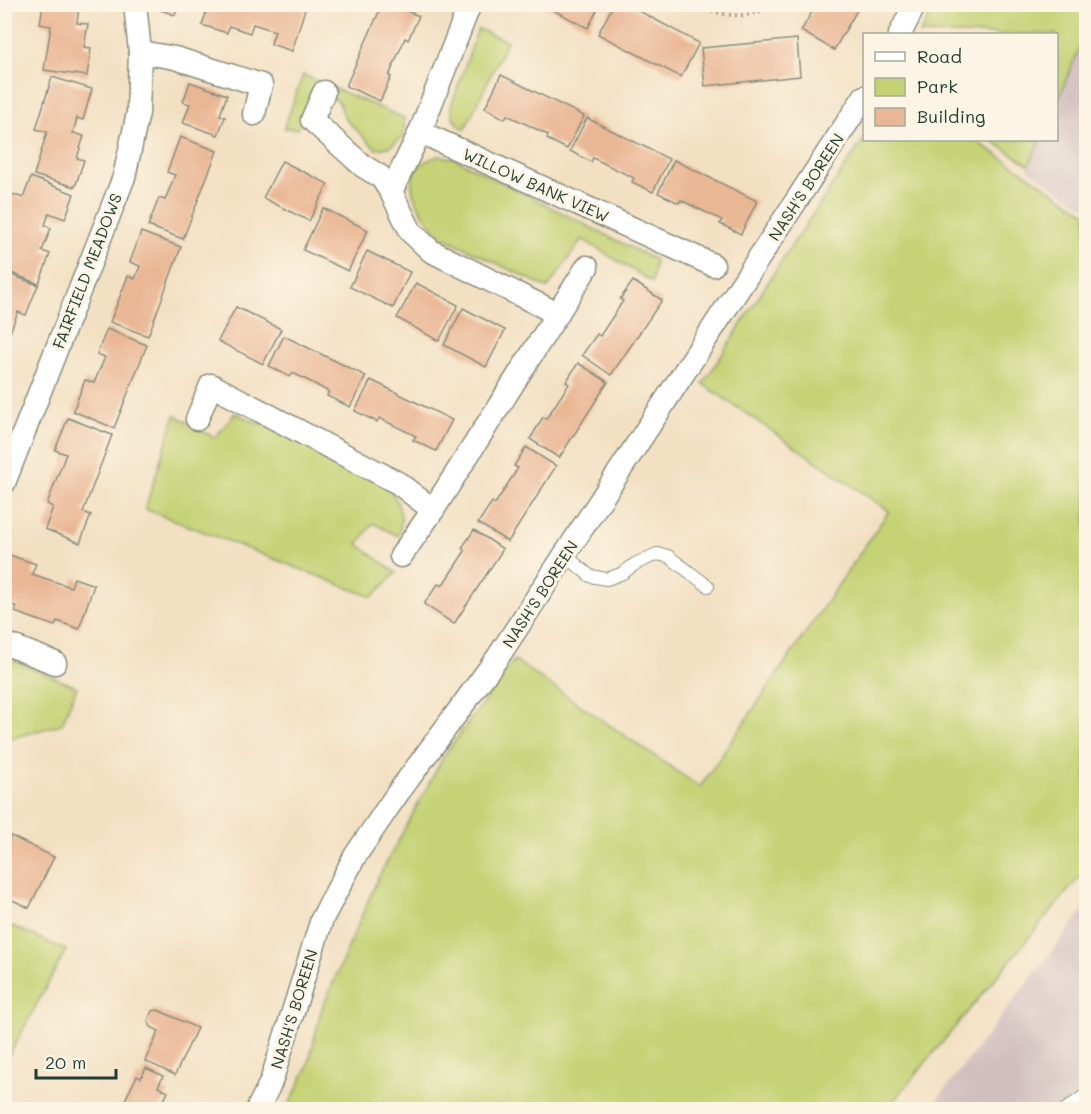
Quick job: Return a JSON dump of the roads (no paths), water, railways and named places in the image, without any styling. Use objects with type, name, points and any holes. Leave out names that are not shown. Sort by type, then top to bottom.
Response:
[{"type":"street","name":"FAIRFIELD MEADOWS","points":[[4,483],[123,177],[138,113],[140,52],[135,4]]},
{"type":"street","points":[[391,192],[420,132],[470,4]]},
{"type":"street","points":[[900,33],[915,4]]},
{"type":"street","points":[[140,52],[175,57],[261,85],[254,114]]},
{"type":"street","points":[[324,92],[312,120],[363,166],[381,177],[411,232],[431,251],[558,314]]},
{"type":"street","name":"NASH'S BOREEN","points":[[257,1110],[271,1082],[322,919],[355,856],[395,797],[498,657],[863,99]]},
{"type":"street","name":"WILLOW BANK VIEW","points":[[420,132],[713,265]]},
{"type":"street","points":[[401,556],[433,510],[587,267]]},
{"type":"street","points":[[197,419],[211,385],[398,483],[433,510]]},
{"type":"street","points":[[4,643],[55,663]]},
{"type":"lane","points":[[565,555],[590,576],[607,579],[657,554],[668,556],[708,586]]},
{"type":"lane","points":[[1065,1110],[1086,1095]]}]
